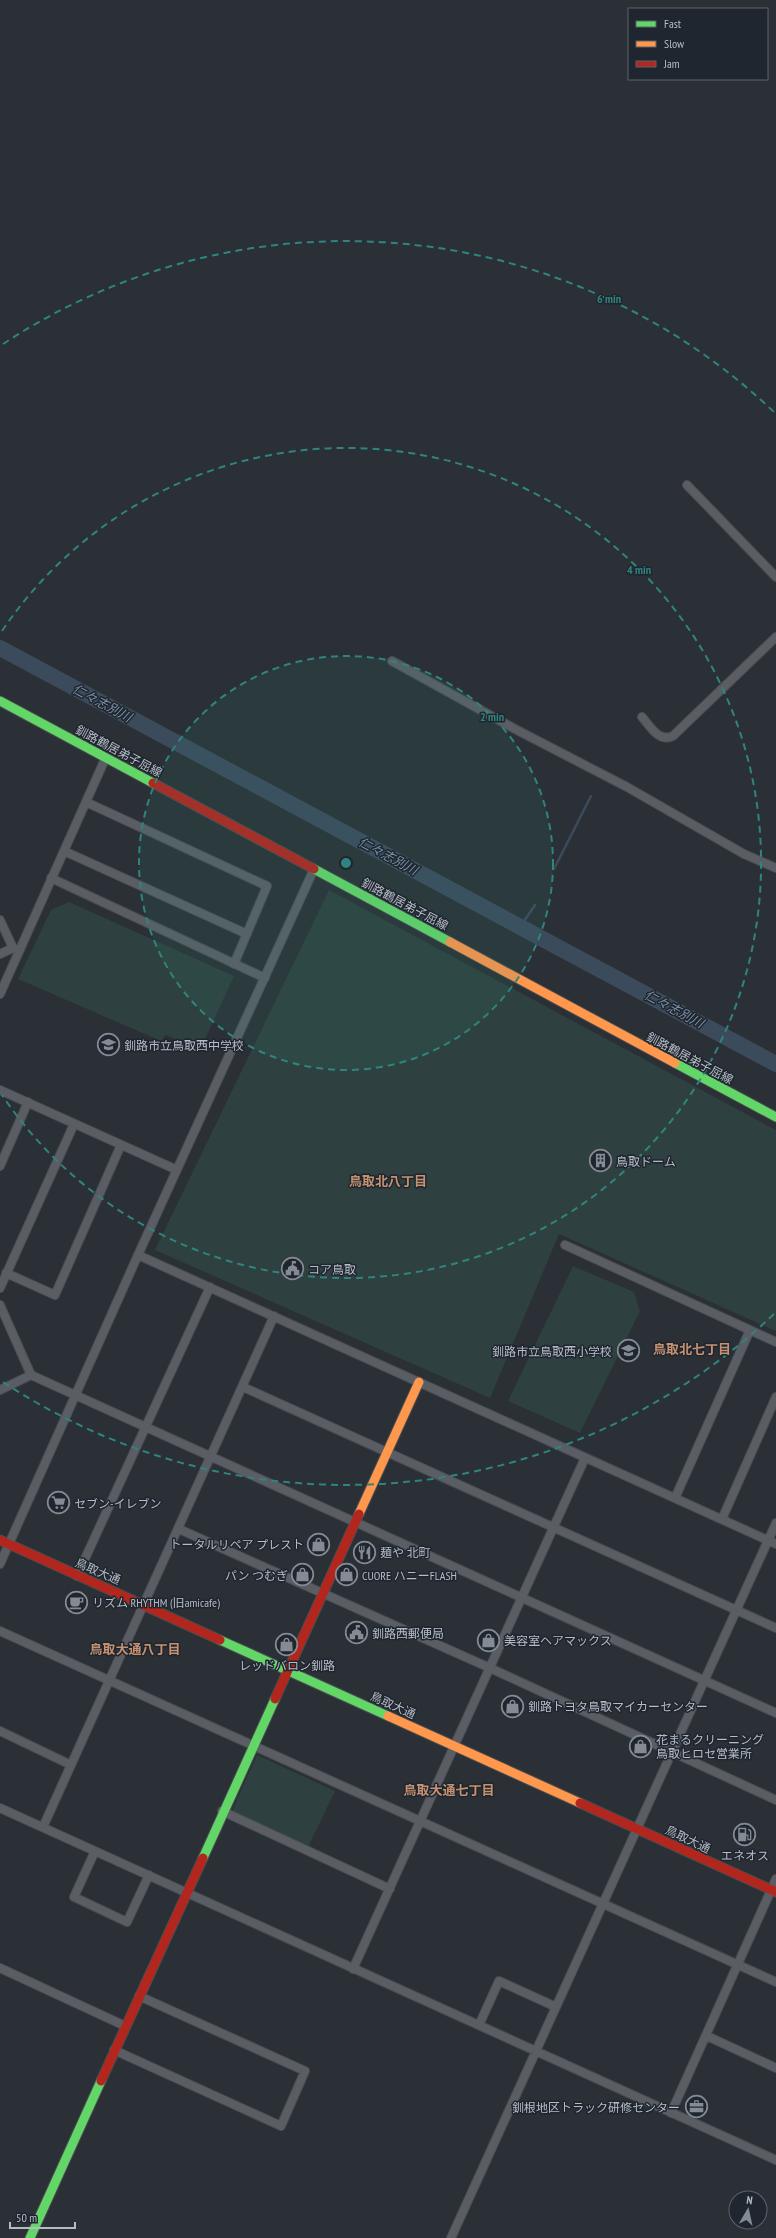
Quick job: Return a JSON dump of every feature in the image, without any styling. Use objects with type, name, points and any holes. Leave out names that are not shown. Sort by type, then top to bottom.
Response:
[{"type":"main road","name":"釧路鶴居弟子屈線","points":[[0,701],[776,1117]]},
{"type":"main road","points":[[30,2238],[222,1812],[419,1382]]},
{"type":"main road","name":"鳥取大通","points":[[0,1540],[774,1891]]},
{"type":"street","points":[[687,485],[776,577]]},
{"type":"street","points":[[642,717],[662,738],[673,736],[776,636]]},
{"type":"street","points":[[392,661],[515,729],[627,787],[744,854],[776,868]]},
{"type":"street","points":[[0,994],[17,949],[52,878],[106,758]]},
{"type":"street","points":[[86,802],[267,886],[234,964]]},
{"type":"street","points":[[64,851],[247,934]]},
{"type":"street","points":[[0,1564],[138,1255],[314,869]]},
{"type":"street","points":[[52,878],[265,978]]},
{"type":"street","points":[[0,920],[17,949]]},
{"type":"street","points":[[0,954],[17,949]]},
{"type":"street","points":[[0,1090],[177,1170]]},
{"type":"street","points":[[0,1166],[28,1102]]},
{"type":"street","points":[[0,1288],[74,1124]]},
{"type":"street","points":[[6,1273],[54,1295],[121,1145]]},
{"type":"street","points":[[565,1245],[776,1342]]},
{"type":"street","points":[[138,1255],[772,1543]]},
{"type":"street","points":[[77,1576],[147,1428],[210,1287]]},
{"type":"street","points":[[1,1309],[31,1375],[776,1713]]},
{"type":"street","points":[[43,1827],[274,1316]]},
{"type":"street","points":[[675,1498],[750,1330]]},
{"type":"street","points":[[0,1390],[31,1375]]},
{"type":"street","points":[[242,1387],[776,1628]]},
{"type":"street","points":[[722,1519],[776,1397]]},
{"type":"street","points":[[354,1969],[552,1528],[585,1458]]},
{"type":"street","points":[[451,2238],[703,1681],[736,1610],[772,1543],[776,1523]]},
{"type":"street","points":[[179,1529],[490,1668],[776,1800]]},
{"type":"street","points":[[0,1631],[252,1747],[776,1982]]},
{"type":"street","points":[[0,1731],[71,1765]]},
{"type":"street","points":[[0,1808],[776,2160]]},
{"type":"street","points":[[222,1812],[390,1889]]},
{"type":"street","points":[[95,1851],[74,1897],[127,1922],[149,1875]]},
{"type":"street","points":[[671,2113],[707,2036],[738,1964],[774,1891],[776,1878]]},
{"type":"street","points":[[0,1968],[125,2026]]},
{"type":"street","points":[[479,2025],[499,1981],[556,2007]]},
{"type":"street","points":[[114,2050],[281,2126],[305,2071],[139,1996]]},
{"type":"street","points":[[707,2036],[776,2068]]},
{"type":"shaded area","points":[[329,890],[776,1130],[776,1331],[559,1234],[490,1398],[155,1250]]},
{"type":"shaded area","points":[[69,902],[234,976],[200,1050],[166,1035],[161,1041],[18,979],[51,910]]},
{"type":"shaded area","points":[[573,1266],[634,1292],[640,1311],[580,1433],[508,1401]]},
{"type":"shaded area","points":[[257,1755],[335,1791],[308,1847],[232,1811]]},
{"type":"waterway","name":"仁々志別川","points":[[0,648],[776,1064]]},
{"type":"waterway","points":[[554,869],[591,796]]},
{"type":"waterway","points":[[520,927],[535,905]]},
{"type":"traffic: fast","points":[[0,701],[153,783]]},
{"type":"traffic: fast","points":[[314,869],[450,942]]},
{"type":"traffic: fast","points":[[675,1063],[776,1117]]},
{"type":"traffic: fast","points":[[220,1640],[388,1716]]},
{"type":"traffic: fast","points":[[203,1858],[275,1699]]},
{"type":"traffic: fast","points":[[30,2238],[101,2081]]},
{"type":"traffic: slow","points":[[450,942],[675,1063]]},
{"type":"traffic: slow","points":[[359,1514],[419,1382]]},
{"type":"traffic: slow","points":[[388,1716],[580,1803]]},
{"type":"traffic: jam","points":[[153,783],[314,869]]},
{"type":"traffic: jam","points":[[275,1699],[359,1514]]},
{"type":"traffic: jam","points":[[0,1540],[220,1640]]},
{"type":"traffic: jam","points":[[580,1803],[776,1892]]},
{"type":"traffic: jam","points":[[101,2081],[203,1858]]},
{"type":"place","name":"釧路市立鳥取西中学校","points":[[109,1045]]},
{"type":"place","name":"鳥取ドーム","points":[[600,1161]]},
{"type":"place","name":"コア鳥取","points":[[292,1269]]},
{"type":"place","name":"釧路市立鳥取西小学校","points":[[628,1351]]},
{"type":"place","name":"セブン-イレブン","points":[[59,1503]]},
{"type":"place","name":"トータルリペア プレスト","points":[[319,1544]]},
{"type":"place","name":"麺や 北町","points":[[365,1552]]},
{"type":"place","name":"パン つむぎ","points":[[303,1575]]},
{"type":"place","name":"CUORE ハニーFLASH","points":[[346,1575]]},
{"type":"place","name":"リズム RHYTHM (旧amicafe)","points":[[76,1602]]},
{"type":"place","name":"釧路西郵便局","points":[[356,1633]]},
{"type":"place","name":"美容室ヘアマックス","points":[[489,1640]]},
{"type":"place","name":"レッドバロン釧路","points":[[287,1644]]},
{"type":"place","name":"釧路トヨタ鳥取マイカーセンター","points":[[512,1706]]},
{"type":"place","name":"花まるクリーニング 鳥取ヒロセ営業所","points":[[640,1746]]},
{"type":"place","name":"エネオス","points":[[745,1834]]},
{"type":"place","name":"釧根地区トラック研修センター","points":[[696,2107]]},
{"type":"district","name":"鳥取北八丁目","points":[[388,1181]]},
{"type":"district","name":"鳥取北七丁目","points":[[692,1349]]},
{"type":"district","name":"鳥取大通八丁目","points":[[135,1649]]},
{"type":"district","name":"鳥取大通七丁目","points":[[449,1790]]}]
